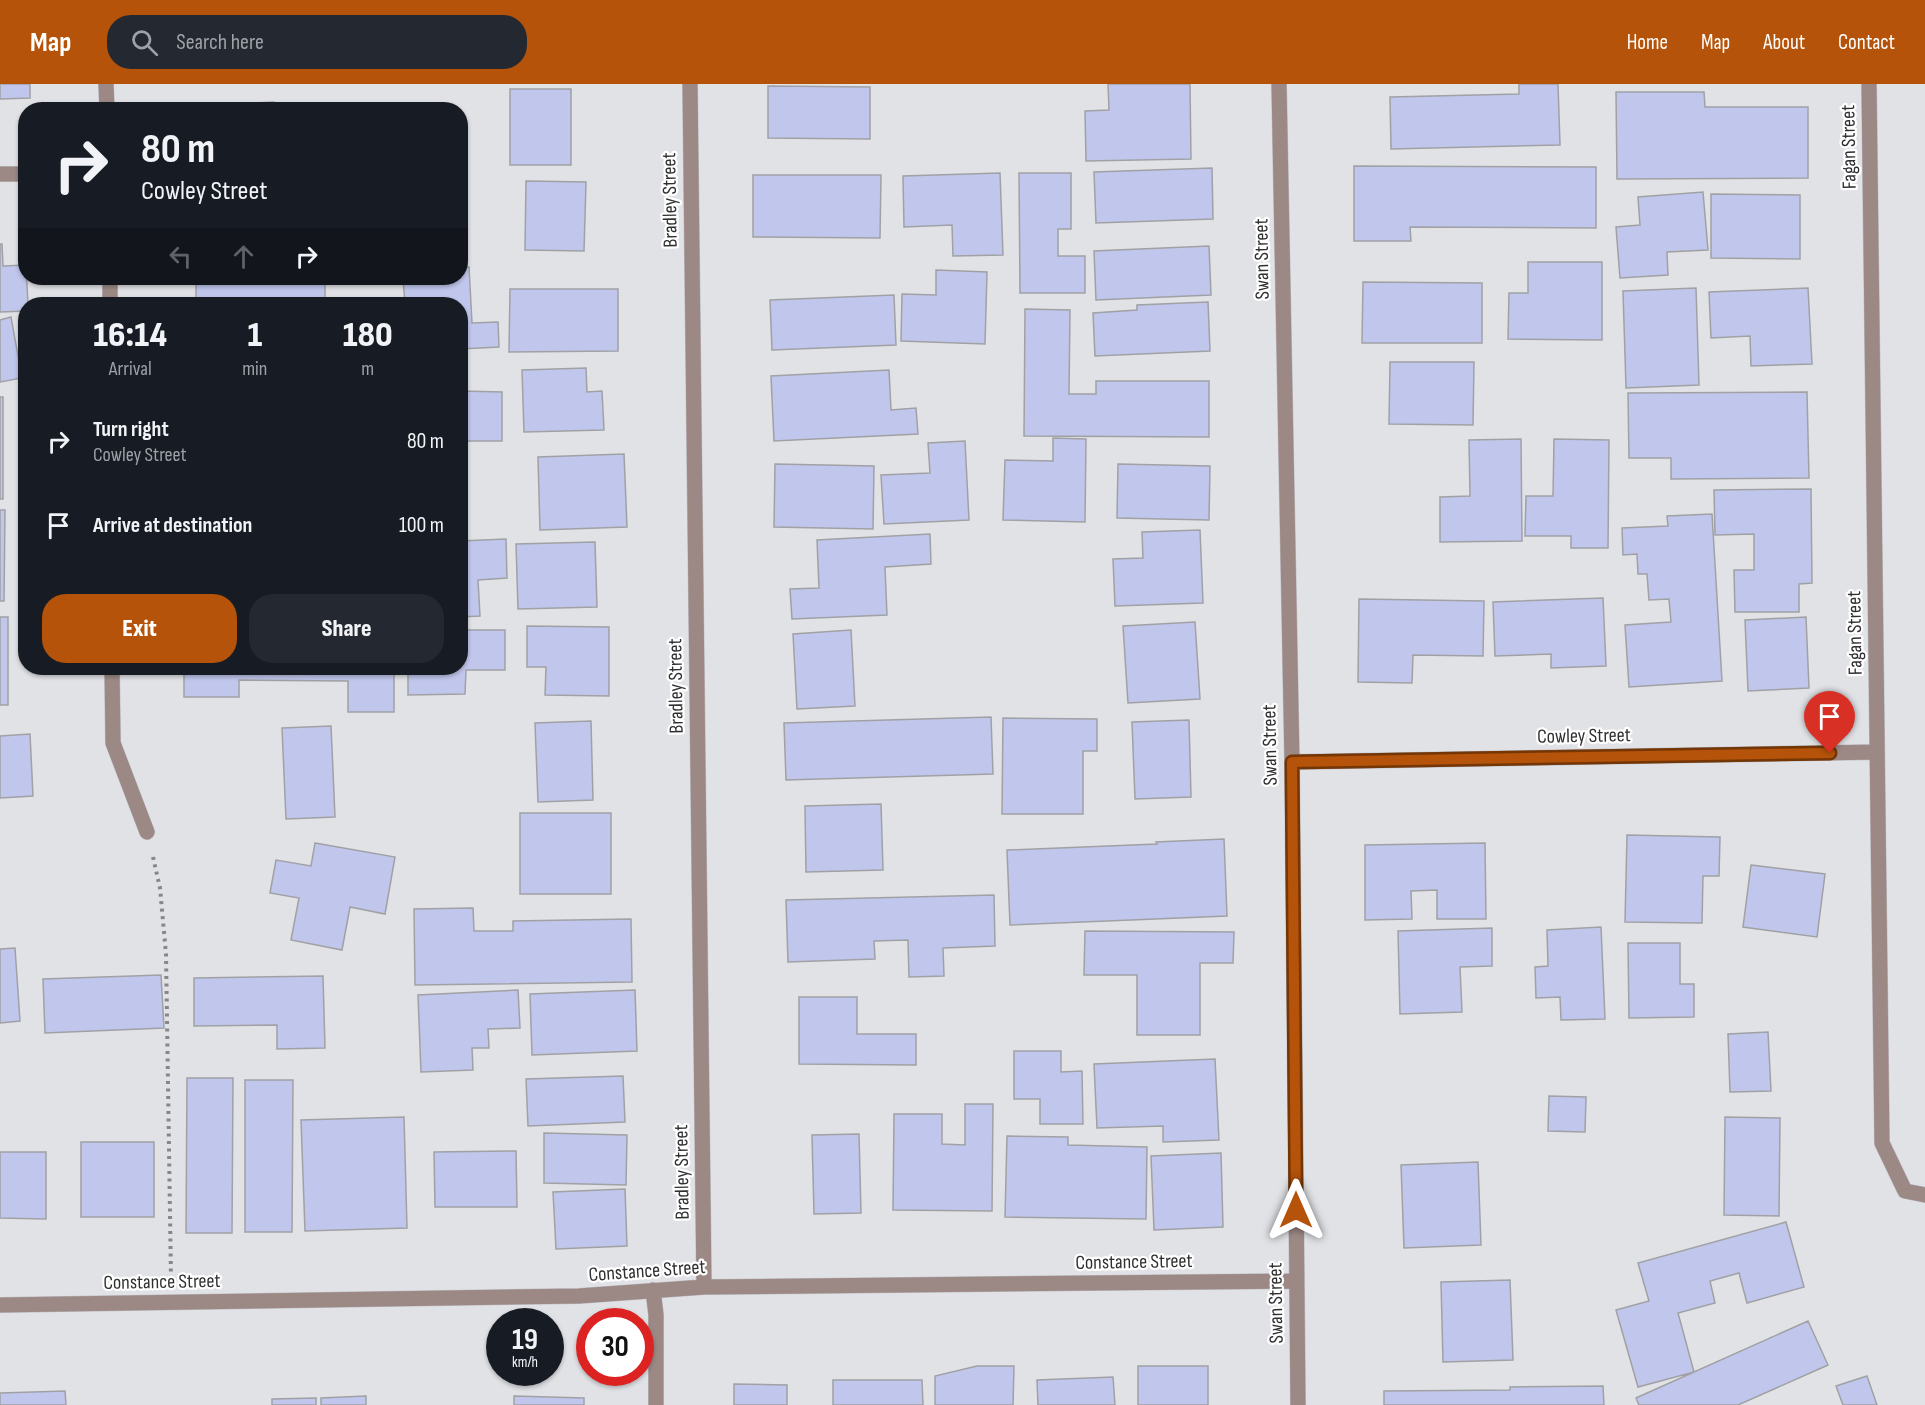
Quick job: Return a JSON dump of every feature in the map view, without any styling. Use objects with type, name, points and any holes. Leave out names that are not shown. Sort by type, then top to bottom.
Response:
[{"type":"street","points":[[106,84],[107,102]]},
{"type":"street","name":"Bradley Street","points":[[690,84],[704,1287]]},
{"type":"street","name":"Swan Street","points":[[1280,84],[1292,762],[1298,1405]]},
{"type":"street","name":"Fagan Street","points":[[1869,84],[1882,1143],[1905,1191],[1925,1196]]},
{"type":"street","points":[[0,174],[18,174]]},
{"type":"street","points":[[112,675],[113,743],[147,832]]},
{"type":"street","name":"Cowley Street","points":[[1292,762],[1877,752]]},
{"type":"street","name":"Constance Street","points":[[0,1305],[579,1296],[704,1287],[1296,1281]]},
{"type":"street","points":[[653,1290],[656,1315],[656,1405]]},
{"type":"path","points":[[147,832],[160,888],[166,954],[171,1302]]},
{"type":"building","points":[[0,84],[30,84],[30,98],[0,99]]},
{"type":"building","points":[[1108,84],[1190,84],[1191,159],[1086,161],[1085,111],[1109,110]]},
{"type":"building","points":[[1519,84],[1558,84],[1560,145],[1391,149],[1390,97],[1519,94]]},
{"type":"building","points":[[768,86],[870,87],[870,139],[768,138]]},
{"type":"building","points":[[510,89],[571,89],[571,165],[510,165]]},
{"type":"building","points":[[1616,92],[1704,92],[1705,107],[1808,107],[1808,178],[1617,179]]},
{"type":"building","points":[[1354,166],[1596,167],[1596,228],[1410,227],[1411,241],[1354,241]]},
{"type":"building","points":[[1212,168],[1213,219],[1096,223],[1094,172]]},
{"type":"building","points":[[1000,173],[1003,255],[953,256],[952,225],[904,227],[903,176]]},
{"type":"building","points":[[1019,173],[1071,173],[1071,229],[1058,229],[1058,256],[1085,256],[1085,293],[1020,293]]},
{"type":"building","points":[[753,175],[881,175],[880,238],[753,237]]},
{"type":"building","points":[[526,181],[586,182],[584,251],[525,250]]},
{"type":"building","points":[[1703,192],[1708,250],[1667,252],[1668,275],[1620,278],[1616,227],[1640,225],[1638,197]]},
{"type":"building","points":[[1711,194],[1800,195],[1800,259],[1711,258]]},
{"type":"building","points":[[0,244],[2,244],[3,266],[18,265],[18,285],[27,285],[28,297],[18,297],[18,311],[0,312]]},
{"type":"building","points":[[1209,246],[1211,295],[1096,300],[1094,251]]},
{"type":"building","points":[[1528,262],[1602,262],[1602,340],[1508,339],[1509,293],[1528,293]]},
{"type":"building","points":[[468,267],[472,323],[498,322],[499,347],[468,349],[468,297],[404,297],[404,285],[468,285]]},
{"type":"building","points":[[936,270],[987,272],[985,344],[901,341],[902,294],[936,295]]},
{"type":"building","points":[[1363,282],[1482,283],[1482,343],[1362,343]]},
{"type":"building","points":[[196,285],[325,285],[325,297],[196,297]]},
{"type":"building","points":[[1696,288],[1699,385],[1626,388],[1623,291]]},
{"type":"building","points":[[1808,288],[1812,364],[1751,366],[1750,336],[1711,338],[1709,292]]},
{"type":"building","points":[[510,289],[618,289],[618,351],[509,352]]},
{"type":"building","points":[[894,295],[896,345],[772,350],[770,300]]},
{"type":"building","points":[[1208,302],[1210,351],[1095,356],[1093,313],[1137,310],[1137,305]]},
{"type":"building","points":[[1025,309],[1070,310],[1069,394],[1096,394],[1096,381],[1209,381],[1209,437],[1024,436]]},
{"type":"building","points":[[11,317],[18,356],[18,379],[0,382],[0,320]]},
{"type":"building","points":[[1390,362],[1474,362],[1473,425],[1389,424]]},
{"type":"building","points":[[586,368],[587,392],[602,391],[604,430],[524,432],[522,370]]},
{"type":"building","points":[[889,370],[891,410],[916,408],[918,434],[774,441],[771,376]]},
{"type":"building","points":[[468,391],[502,392],[502,441],[468,441]]},
{"type":"building","points":[[1807,392],[1809,478],[1671,479],[1671,458],[1629,458],[1628,393]]},
{"type":"building","points":[[0,397],[3,397],[3,499],[0,499]]},
{"type":"building","points":[[1053,438],[1086,439],[1085,522],[1003,520],[1005,460],[1053,461]]},
{"type":"building","points":[[1521,439],[1522,541],[1440,542],[1440,497],[1470,496],[1469,440]]},
{"type":"building","points":[[1554,439],[1609,440],[1608,548],[1571,548],[1571,536],[1525,536],[1526,496],[1553,496]]},
{"type":"building","points":[[965,441],[969,520],[884,524],[881,475],[930,473],[928,443]]},
{"type":"building","points":[[624,454],[627,527],[540,530],[538,457]]},
{"type":"building","points":[[775,464],[874,466],[873,529],[774,527]]},
{"type":"building","points":[[1118,464],[1210,466],[1209,520],[1117,518]]},
{"type":"building","points":[[1811,489],[1812,583],[1799,584],[1799,612],[1735,612],[1734,570],[1754,570],[1754,534],[1715,535],[1714,490]]},
{"type":"building","points":[[0,510],[5,510],[4,601],[0,601]]},
{"type":"building","points":[[1712,514],[1722,681],[1629,687],[1625,625],[1671,622],[1669,599],[1649,600],[1647,574],[1638,574],[1637,554],[1623,555],[1622,528],[1668,526],[1667,516]]},
{"type":"building","points":[[1200,530],[1203,603],[1115,606],[1113,559],[1143,558],[1142,532]]},
{"type":"building","points":[[930,534],[931,564],[885,567],[887,615],[792,619],[790,589],[819,588],[817,540]]},
{"type":"building","points":[[506,539],[507,578],[478,580],[480,616],[468,617],[468,541]]},
{"type":"building","points":[[595,542],[597,607],[518,609],[516,544]]},
{"type":"building","points":[[1603,598],[1606,666],[1551,668],[1551,654],[1495,656],[1493,602]]},
{"type":"building","points":[[1359,599],[1484,601],[1483,656],[1413,655],[1412,683],[1358,682]]},
{"type":"building","points":[[0,617],[8,617],[8,705],[0,705]]},
{"type":"building","points":[[1806,617],[1809,688],[1748,691],[1745,620]]},
{"type":"building","points":[[1195,622],[1200,699],[1128,703],[1123,626]]},
{"type":"building","points":[[527,626],[609,627],[609,696],[545,695],[546,667],[527,667]]},
{"type":"building","points":[[468,630],[505,630],[505,670],[468,670]]},
{"type":"building","points":[[851,630],[855,706],[797,709],[793,634]]},
{"type":"building","points":[[184,675],[394,675],[394,712],[348,712],[348,681],[239,680],[239,697],[184,697]]},
{"type":"building","points":[[408,675],[466,675],[465,694],[408,695]]},
{"type":"building","points":[[991,717],[993,774],[786,780],[784,723]]},
{"type":"building","points":[[1003,718],[1097,719],[1097,751],[1083,751],[1083,814],[1002,814]]},
{"type":"building","points":[[1189,720],[1191,797],[1135,799],[1132,722]]},
{"type":"building","points":[[591,721],[593,800],[538,802],[535,723]]},
{"type":"building","points":[[331,726],[335,817],[286,819],[282,728]]},
{"type":"building","points":[[30,734],[33,796],[0,798],[0,736]]},
{"type":"building","points":[[881,804],[883,870],[806,872],[805,806]]},
{"type":"building","points":[[520,813],[611,813],[611,894],[520,894]]},
{"type":"building","points":[[1627,835],[1720,837],[1719,876],[1703,876],[1702,923],[1625,922]]},
{"type":"building","points":[[1224,839],[1227,916],[1010,925],[1007,850]]},
{"type":"building","points":[[315,843],[395,857],[385,914],[350,907],[342,950],[291,940],[299,898],[270,893],[276,860],[311,866]]},
{"type":"building","points":[[1485,843],[1486,919],[1437,919],[1437,890],[1411,891],[1412,919],[1365,920],[1365,845]]},
{"type":"building","points":[[1751,865],[1825,874],[1817,937],[1743,927]]},
{"type":"building","points":[[994,895],[995,946],[943,948],[944,976],[909,977],[908,940],[874,941],[875,959],[788,962],[786,900]]},
{"type":"building","points":[[473,908],[474,931],[513,931],[513,921],[631,919],[632,982],[415,985],[414,909]]},
{"type":"building","points":[[1601,927],[1605,1019],[1561,1020],[1560,997],[1536,998],[1535,967],[1548,966],[1547,930]]},
{"type":"building","points":[[1492,928],[1492,966],[1460,967],[1462,1012],[1400,1014],[1398,931]]},
{"type":"building","points":[[1085,931],[1234,932],[1233,963],[1200,963],[1200,1035],[1137,1035],[1137,975],[1084,975]]},
{"type":"building","points":[[1628,943],[1680,943],[1680,984],[1694,984],[1694,1017],[1629,1018]]},
{"type":"building","points":[[15,948],[20,1021],[0,1023],[0,949]]},
{"type":"building","points":[[161,975],[164,1028],[45,1033],[43,979]]},
{"type":"building","points":[[323,976],[325,1048],[277,1049],[277,1025],[194,1026],[194,978]]},
{"type":"building","points":[[518,990],[520,1028],[488,1029],[489,1048],[472,1048],[473,1070],[421,1072],[418,995]]},
{"type":"building","points":[[635,990],[637,1051],[532,1055],[530,994]]},
{"type":"building","points":[[799,997],[857,997],[857,1034],[916,1034],[916,1065],[799,1064]]},
{"type":"building","points":[[1768,1032],[1771,1091],[1730,1092],[1728,1034]]},
{"type":"building","points":[[1014,1051],[1061,1051],[1061,1072],[1082,1071],[1083,1124],[1040,1124],[1040,1099],[1014,1099]]},
{"type":"building","points":[[1215,1059],[1219,1140],[1163,1142],[1163,1126],[1097,1128],[1094,1064]]},
{"type":"building","points":[[623,1076],[625,1122],[528,1126],[526,1079]]},
{"type":"building","points":[[187,1078],[233,1078],[232,1233],[186,1233]]},
{"type":"building","points":[[245,1080],[293,1080],[292,1232],[245,1232]]},
{"type":"building","points":[[1549,1096],[1586,1097],[1585,1132],[1548,1131]]},
{"type":"building","points":[[965,1104],[993,1104],[992,1211],[893,1210],[894,1114],[942,1114],[942,1144],[965,1145]]},
{"type":"building","points":[[404,1117],[407,1228],[305,1231],[301,1120]]},
{"type":"building","points":[[1725,1117],[1780,1118],[1779,1216],[1724,1215]]},
{"type":"building","points":[[544,1133],[627,1135],[626,1185],[544,1183]]},
{"type":"building","points":[[859,1134],[861,1213],[814,1214],[812,1135]]},
{"type":"building","points":[[1007,1136],[1068,1137],[1068,1145],[1147,1147],[1146,1219],[1005,1217]]},
{"type":"building","points":[[81,1142],[154,1142],[154,1217],[81,1217]]},
{"type":"building","points":[[516,1151],[517,1207],[435,1207],[434,1152]]},
{"type":"building","points":[[0,1152],[46,1152],[46,1219],[0,1218]]},
{"type":"building","points":[[1221,1153],[1223,1227],[1154,1230],[1151,1156]]},
{"type":"building","points":[[1478,1162],[1481,1245],[1404,1248],[1401,1165]]},
{"type":"building","points":[[625,1189],[627,1246],[556,1249],[553,1192]]},
{"type":"building","points":[[1786,1222],[1804,1287],[1747,1303],[1739,1273],[1710,1281],[1715,1303],[1678,1313],[1694,1372],[1638,1387],[1616,1310],[1649,1301],[1638,1263]]},
{"type":"building","points":[[1510,1280],[1513,1360],[1443,1362],[1441,1282]]},
{"type":"building","points":[[1808,1321],[1828,1365],[1738,1405],[1639,1405],[1636,1398]]},
{"type":"building","points":[[977,1366],[1014,1366],[1013,1405],[935,1405],[935,1376]]},
{"type":"building","points":[[1138,1366],[1208,1366],[1208,1405],[1138,1405]]},
{"type":"building","points":[[1867,1376],[1877,1405],[1843,1405],[1836,1386]]},
{"type":"building","points":[[1113,1377],[1115,1405],[1038,1405],[1037,1380]]},
{"type":"building","points":[[833,1380],[922,1380],[923,1405],[833,1405]]},
{"type":"building","points":[[734,1384],[787,1385],[787,1405],[734,1405]]},
{"type":"building","points":[[1603,1386],[1604,1405],[1384,1405],[1384,1391],[1510,1390],[1510,1387]]},
{"type":"building","points":[[65,1391],[66,1405],[0,1405],[0,1393]]},
{"type":"building","points":[[366,1396],[366,1405],[321,1405],[321,1398]]},
{"type":"building","points":[[514,1396],[584,1398],[584,1405],[514,1405]]},
{"type":"building","points":[[316,1398],[316,1405],[272,1405],[272,1399]]},
{"type":"route","points":[[1296,1210],[1292,762],[1830,753]]}]
